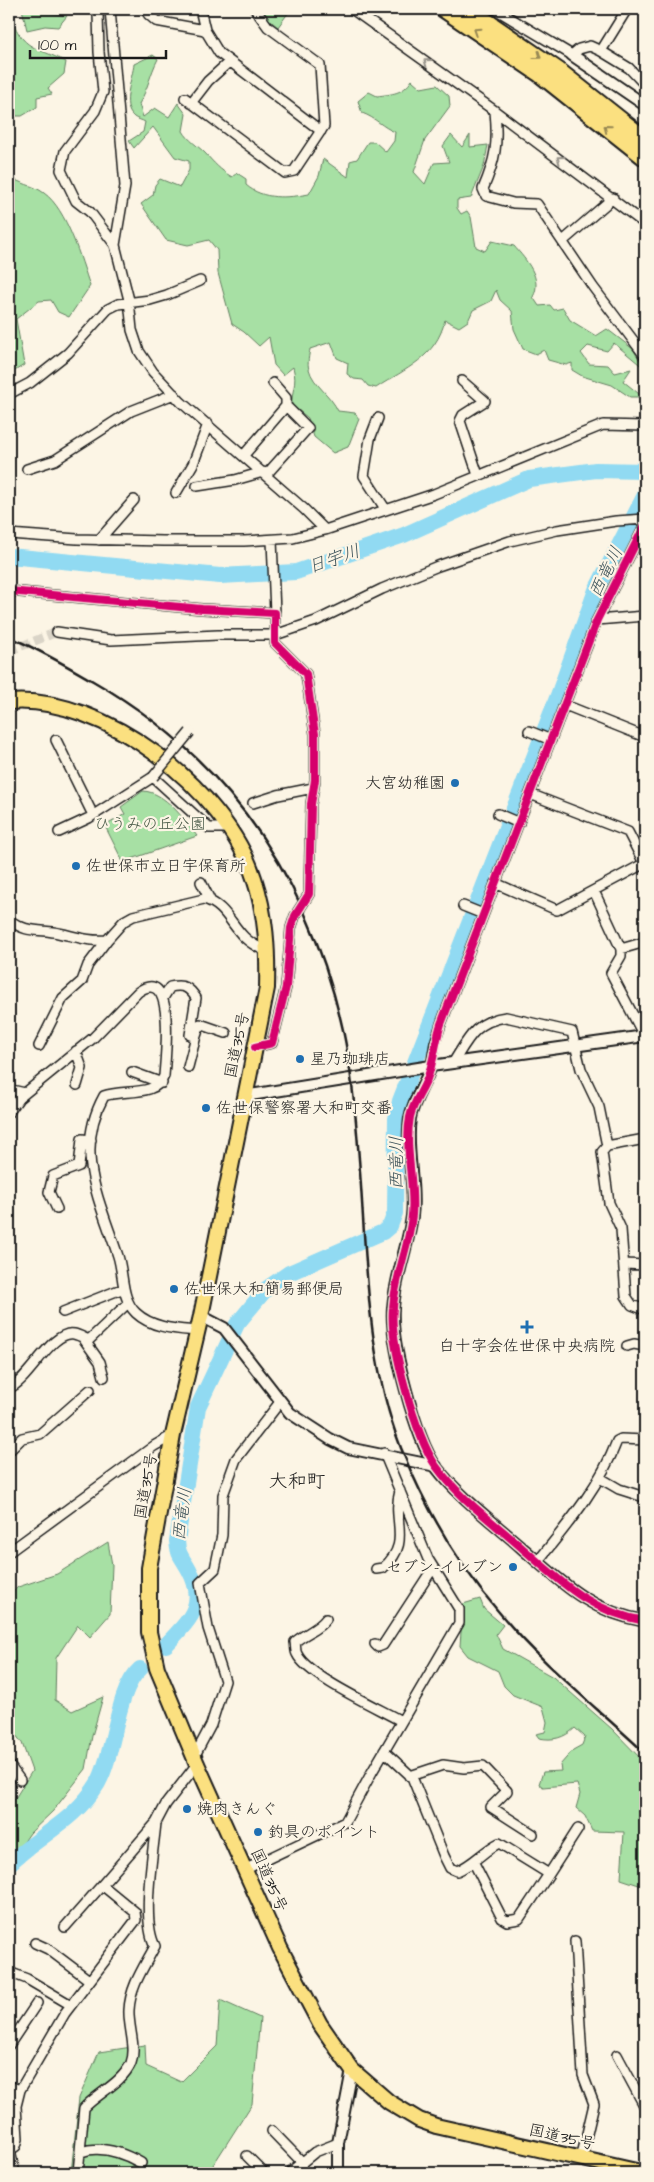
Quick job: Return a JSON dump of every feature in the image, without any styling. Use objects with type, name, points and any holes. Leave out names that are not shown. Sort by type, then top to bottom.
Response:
[{"type":"highway","points":[[442,9],[538,73],[645,158]]},
{"type":"highway","points":[[469,9],[558,70],[645,139]]},
{"type":"highway","name":"国道35号","points":[[9,702],[23,701],[44,704],[86,714],[132,736],[163,759],[200,793],[242,849],[254,877],[263,911],[268,952],[267,988],[201,1316],[173,1435],[149,1568],[149,1632],[157,1668],[196,1760],[280,1948],[320,2024],[352,2070],[389,2102],[419,2120],[436,2126],[645,2173]]},
{"type":"street","points":[[95,9],[98,13],[99,52],[104,92],[95,111],[65,151],[61,170],[76,201],[90,212],[114,245],[129,303],[132,330],[139,351],[153,372],[174,394],[244,455],[325,530]]},
{"type":"street","points":[[110,9],[125,186],[114,245]]},
{"type":"street","points":[[148,9],[148,14],[156,21],[205,30]]},
{"type":"street","points":[[200,9],[205,30],[219,53],[321,131]]},
{"type":"street","points":[[229,62],[188,100],[285,173],[294,170],[324,126],[320,65],[268,27],[255,9]]},
{"type":"street","points":[[352,9],[495,111],[613,198],[645,224]]},
{"type":"street","points":[[495,9],[572,55],[645,105]]},
{"type":"street","points":[[601,51],[627,9]]},
{"type":"street","points":[[572,55],[579,49],[590,46],[629,68],[645,85]]},
{"type":"street","points":[[495,111],[498,140],[491,170],[483,189],[486,196],[513,203],[537,204],[593,287],[645,356]]},
{"type":"street","points":[[563,241],[613,198]]},
{"type":"street","points":[[9,394],[30,383],[68,353],[108,309],[167,295],[200,281]]},
{"type":"street","points":[[462,381],[485,401],[463,415],[460,421],[478,475]]},
{"type":"street","points":[[244,455],[286,406],[286,398],[273,383]]},
{"type":"street","points":[[27,469],[55,460],[131,411],[174,394]]},
{"type":"street","points":[[197,486],[264,474],[308,428],[286,406]]},
{"type":"street","points":[[378,418],[370,439],[364,476],[386,510]]},
{"type":"street","points":[[176,493],[193,464],[208,424]]},
{"type":"street","points":[[9,534],[99,540],[272,540],[325,530],[434,494],[603,425],[645,426]]},
{"type":"street","points":[[99,540],[134,500]]},
{"type":"street","points":[[57,632],[111,640],[218,635],[275,635],[316,621],[382,589],[438,566],[510,541],[556,530],[619,520],[643,521],[598,620],[565,705],[548,739],[530,794],[516,822],[495,883],[480,913],[435,1043],[432,1066],[410,1118],[412,1213],[408,1243],[393,1308],[393,1336],[406,1387],[424,1440],[436,1466],[454,1486],[576,1595],[627,1618],[645,1621]]},
{"type":"street","points":[[255,1047],[272,1044],[286,987],[291,928],[295,916],[309,894],[310,804],[314,788],[315,734],[306,674],[275,643],[272,540]]},
{"type":"street","points":[[9,591],[202,609],[275,613]]},
{"type":"street","points":[[598,620],[645,616]]},
{"type":"street","points":[[565,705],[645,737]]},
{"type":"street","points":[[59,832],[93,815],[153,777],[190,732]]},
{"type":"street","points":[[530,732],[548,739]]},
{"type":"street","points":[[56,740],[93,815]]},
{"type":"street","points":[[153,777],[209,828],[228,828]]},
{"type":"street","points":[[252,803],[278,795],[314,788]]},
{"type":"street","points":[[495,883],[557,910],[645,863],[628,832],[530,794]]},
{"type":"street","points":[[499,815],[516,822]]},
{"type":"street","points":[[200,882],[210,900],[228,915],[244,937],[268,952]]},
{"type":"street","points":[[244,1096],[418,1068],[645,1036],[612,973],[622,956],[621,949],[594,891]]},
{"type":"street","points":[[39,1046],[63,998],[82,981],[88,965],[124,921],[133,916],[190,900],[204,898],[210,900]]},
{"type":"street","points":[[464,906],[480,913]]},
{"type":"street","points":[[9,920],[35,932],[51,932],[84,940],[107,940]]},
{"type":"street","points":[[621,949],[645,942]]},
{"type":"street","points":[[163,998],[170,986],[187,987],[193,992],[196,998],[190,1035],[196,1036]]},
{"type":"street","points":[[9,1112],[22,1095],[100,1031],[145,988],[156,988],[163,998],[167,1019],[162,1083],[151,1089],[121,1091],[104,1096],[95,1117],[91,1140],[90,1171],[119,1258],[128,1303],[146,1321],[197,1331]]},
{"type":"street","points":[[453,1063],[474,1029],[495,1019],[506,1017],[572,1032],[580,1069],[599,1107],[607,1146]]},
{"type":"street","points":[[188,1068],[200,1024],[226,1033]]},
{"type":"street","points":[[76,1051],[82,1068],[77,1085]]},
{"type":"street","points":[[132,1072],[162,1083]]},
{"type":"street","points":[[9,1086],[12,1090],[22,1095]]},
{"type":"street","points":[[9,1098],[22,1095]]},
{"type":"street","points":[[57,1209],[49,1192],[52,1176],[79,1166],[82,1139],[91,1140]]},
{"type":"street","points":[[645,1139],[607,1146],[602,1152],[610,1203],[621,1229],[626,1296],[632,1305],[645,1310]]},
{"type":"street","points":[[624,1264],[645,1265]]},
{"type":"street","points":[[63,1312],[124,1288]]},
{"type":"street","points":[[9,1388],[21,1380],[45,1353],[65,1336],[73,1334],[89,1340],[128,1303]]},
{"type":"street","points":[[201,1316],[224,1328],[280,1402],[290,1412],[330,1439],[348,1448],[384,1453],[436,1466]]},
{"type":"street","points":[[83,1338],[100,1362],[104,1377]]},
{"type":"street","points":[[627,1346],[634,1344],[645,1346]]},
{"type":"street","points":[[9,1452],[22,1438],[40,1434],[90,1390]]},
{"type":"street","points":[[65,1926],[156,1824],[166,1804],[196,1760],[211,1725],[225,1681],[208,1628],[200,1583],[215,1569],[222,1535],[223,1495],[236,1459],[280,1402]]},
{"type":"street","points":[[9,1552],[154,1446],[173,1435]]},
{"type":"street","points":[[538,1561],[572,1518],[600,1478],[617,1441],[621,1439],[645,1440]]},
{"type":"street","points":[[246,1869],[345,1822],[384,1750],[459,1623],[459,1609],[428,1560],[384,1453]]},
{"type":"street","points":[[600,1478],[619,1489],[643,1496],[645,1487]]},
{"type":"street","points":[[376,1569],[383,1568],[397,1552],[400,1542],[398,1498],[400,1491]]},
{"type":"street","points":[[375,1644],[378,1647],[383,1645],[433,1568]]},
{"type":"street","points":[[326,1619],[321,1626],[295,1642],[296,1653],[303,1662],[331,1683],[402,1721]]},
{"type":"street","points":[[384,1750],[410,1776],[426,1817],[450,1868],[457,1871],[474,1863],[487,1849],[499,1843],[549,1874]]},
{"type":"street","points":[[9,1765],[20,1780]]},
{"type":"street","points":[[410,1776],[443,1765],[464,1768],[484,1766],[507,1791],[491,1807],[533,1834]]},
{"type":"street","points":[[78,2173],[84,2108],[124,2075],[131,2062],[133,2050],[129,2027],[129,2008],[134,1987],[154,1946],[150,1938],[149,1921],[156,1824]]},
{"type":"street","points":[[474,1863],[502,1918],[507,1920],[519,1919],[578,1829]]},
{"type":"street","points":[[15,2173],[10,2151],[16,2146],[18,2139],[16,2106],[20,2090],[71,2005],[136,1920],[135,1912],[102,1885]]},
{"type":"street","points":[[575,1941],[583,2075],[594,2104],[581,2159]]},
{"type":"street","points":[[35,1943],[48,1949],[89,1980]]},
{"type":"street","points":[[9,1972],[27,1978],[71,2005]]},
{"type":"street","points":[[9,2045],[37,2003]]},
{"type":"street","points":[[617,2055],[645,2107]]},
{"type":"street","points":[[338,2173],[338,2143],[352,2070]]},
{"type":"street","points":[[9,2086],[20,2090]]},
{"type":"street","points":[[272,2131],[302,2162]]},
{"type":"street","points":[[289,2173],[315,2152],[338,2143]]},
{"type":"street","points":[[81,2152],[88,2150],[110,2151],[124,2154],[141,2163]]},
{"type":"street","points":[[247,2156],[264,2173]]},
{"type":"street","points":[[300,2173],[302,2162]]},
{"type":"green space","points":[[9,9],[19,9],[10,15],[25,42],[66,62],[64,74],[48,88],[52,94],[37,97],[37,107],[22,116],[9,116]]},
{"type":"green space","points":[[22,9],[48,9],[50,13],[67,16],[58,27],[45,26],[27,30]]},
{"type":"green space","points":[[261,9],[291,9],[278,27],[268,19]]},
{"type":"green space","points":[[153,55],[158,59],[139,104],[143,117],[155,108],[169,117],[178,103],[186,114],[183,131],[217,166],[232,177],[237,173],[246,179],[246,185],[253,190],[276,197],[309,194],[319,176],[323,159],[348,177],[350,161],[357,159],[368,142],[375,142],[386,152],[394,141],[395,132],[362,113],[358,101],[369,92],[377,96],[392,94],[401,91],[412,80],[421,88],[437,85],[449,96],[450,106],[425,140],[414,172],[425,184],[434,163],[449,162],[443,146],[451,135],[462,147],[470,135],[470,147],[488,145],[484,166],[471,198],[457,200],[457,208],[461,214],[467,211],[471,217],[476,247],[485,251],[492,241],[514,246],[528,263],[535,276],[536,290],[533,297],[539,306],[550,305],[554,310],[563,308],[570,320],[596,336],[607,329],[633,349],[645,369],[614,343],[607,351],[588,346],[581,353],[589,364],[608,365],[615,373],[631,369],[623,381],[643,397],[630,397],[612,385],[582,376],[572,370],[572,363],[566,365],[548,360],[544,350],[536,354],[523,349],[514,329],[512,311],[500,300],[496,290],[491,301],[473,310],[468,321],[459,327],[445,320],[435,344],[427,353],[409,368],[376,388],[368,386],[363,380],[354,379],[347,374],[348,363],[337,358],[331,342],[310,349],[308,367],[314,380],[338,411],[355,413],[359,419],[348,447],[333,453],[314,437],[308,418],[292,405],[295,383],[293,367],[283,375],[274,365],[269,337],[259,346],[232,324],[218,273],[217,250],[209,240],[188,245],[166,240],[141,204],[153,195],[155,185],[160,179],[180,187],[189,170],[189,161],[175,157],[153,127],[134,148],[129,141],[143,132],[145,122],[134,117],[128,106],[128,91],[134,64]]},
{"type":"green space","points":[[9,176],[40,190],[60,211],[78,249],[90,286],[69,317],[58,312],[51,300],[39,301],[16,319],[24,365],[13,372],[9,368]]},
{"type":"green space","name":"ひうみの丘公園","points":[[143,791],[159,796],[166,801],[197,836],[123,862],[105,826],[125,814],[121,807]]},
{"type":"green space","points":[[108,1542],[112,1565],[110,1614],[90,1637],[78,1625],[56,1658],[55,1700],[72,1711],[103,1697],[92,1736],[86,1769],[53,1811],[30,1833],[9,1863],[9,1808],[32,1771],[22,1743],[9,1726],[9,1595],[18,1587],[57,1574]]},
{"type":"green space","points":[[480,1599],[484,1609],[503,1625],[496,1634],[503,1649],[553,1677],[612,1729],[645,1763],[645,1887],[621,1879],[624,1832],[592,1831],[585,1816],[576,1808],[580,1794],[577,1784],[543,1787],[539,1784],[543,1772],[561,1771],[560,1765],[573,1750],[582,1745],[585,1737],[575,1728],[558,1738],[539,1738],[536,1734],[545,1732],[547,1722],[543,1707],[513,1695],[504,1686],[498,1671],[468,1656],[460,1646],[463,1604]]},
{"type":"green space","points":[[220,2000],[260,2018],[252,2104],[208,2173],[71,2173],[79,2098],[99,2052],[145,2045],[146,2066],[181,2082],[217,2046]]},
{"type":"waterway","name":"日宇川","points":[[9,556],[220,576],[296,572],[404,535],[529,479],[596,470],[645,471]]},
{"type":"waterway","name":"西竜川","points":[[166,1645],[188,1620],[196,1603],[197,1593],[194,1582],[179,1553],[177,1541],[198,1407],[237,1324],[266,1289],[289,1273],[383,1232],[390,1226],[395,1213],[396,1119],[400,1101],[559,693],[596,590],[645,495]]},
{"type":"waterway","name":"西竜川","points":[[9,1864],[79,1808],[98,1783],[104,1770],[126,1691],[140,1669]]},
{"type":"tunnel","points":[[9,651],[57,632]]},
{"type":"railway","points":[[9,637],[41,652],[93,681],[141,712],[185,747],[223,786],[256,828],[285,874],[309,923],[328,975],[343,1030],[355,1110],[366,1269],[374,1341],[389,1413],[410,1470],[431,1513],[455,1553],[498,1611],[532,1649],[645,1753]]},
{"type":"cycle path","points":[[645,525],[597,620],[441,1024],[425,1084],[411,1112],[408,1141],[413,1203],[412,1215],[393,1308],[395,1343],[406,1389],[420,1434],[436,1466],[476,1509],[577,1594],[608,1611],[645,1621]]},
{"type":"cycle path","points":[[9,591],[202,609],[275,613],[275,643],[306,674],[315,734],[315,780],[311,804],[309,894],[295,916],[291,928],[286,987],[272,1043],[255,1047]]},
{"type":"place","name":"大宮幼稚園","points":[[455,783]]},
{"type":"place","name":"佐世保市立日宇保育所","points":[[76,866]]},
{"type":"place","name":"星乃珈琲店","points":[[300,1059]]},
{"type":"place","name":"佐世保警察署大和町交番","points":[[206,1108]]},
{"type":"place","name":"佐世保大和簡易郵便局","points":[[174,1289]]},
{"type":"place","name":"白十字会佐世保中央病院","points":[[527,1327]]},
{"type":"place","name":"セブン-イレブン","points":[[513,1567]]},
{"type":"place","name":"焼肉きんぐ","points":[[187,1809]]},
{"type":"place","name":"釣具のポイント","points":[[258,1832]]},
{"type":"district","name":"大和町","points":[[297,1481]]}]
